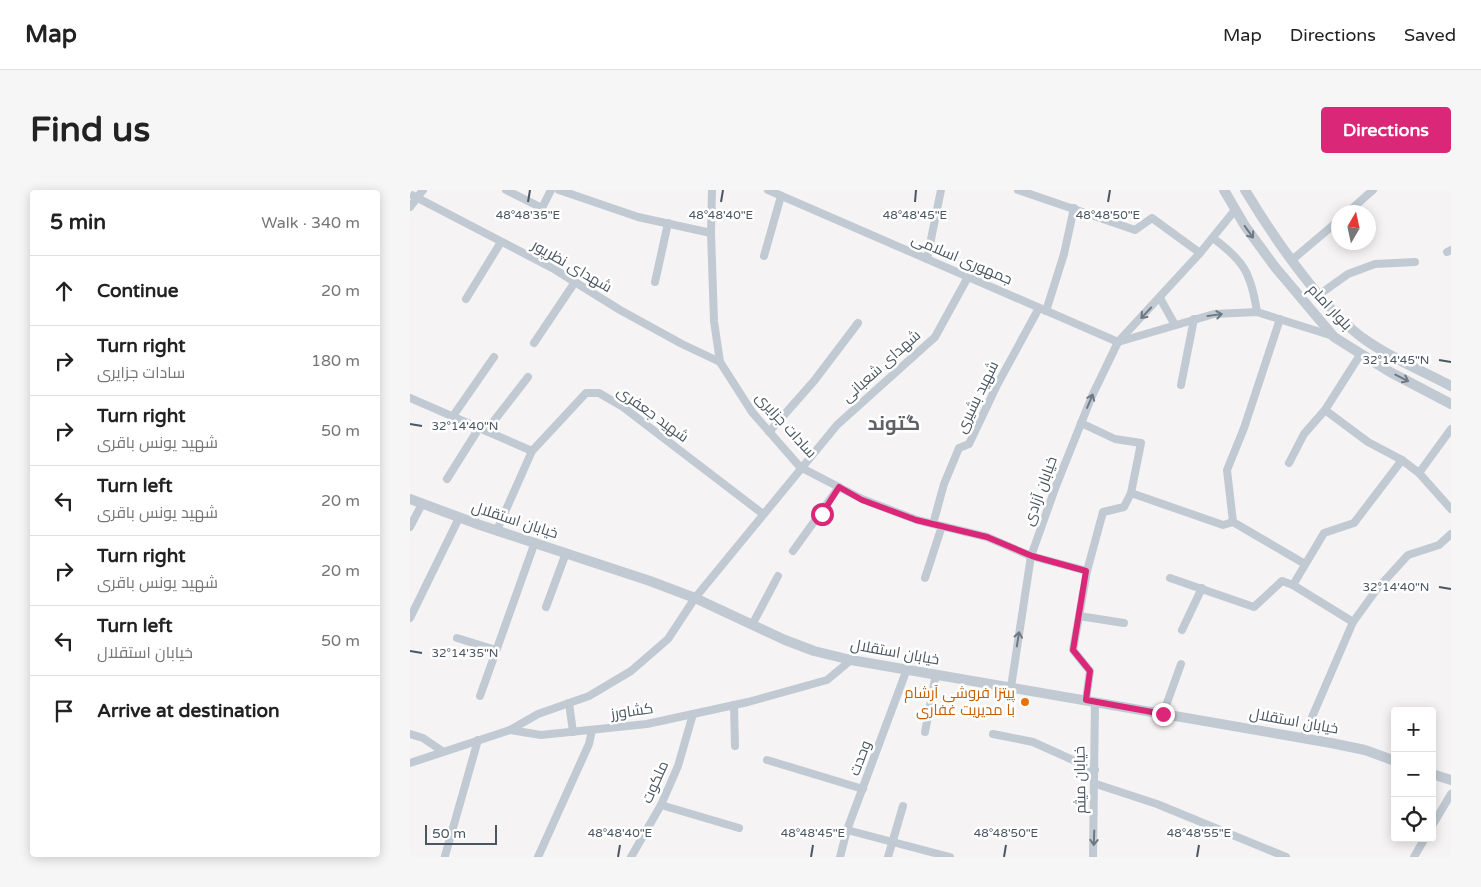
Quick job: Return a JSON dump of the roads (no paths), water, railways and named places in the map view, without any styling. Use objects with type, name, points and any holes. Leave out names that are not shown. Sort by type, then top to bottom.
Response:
[{"type":"street","points":[[410,207],[413,196],[423,190]]},
{"type":"street","points":[[506,190],[542,208],[551,190]]},
{"type":"street","points":[[559,190],[638,217],[711,233]]},
{"type":"street","name":"سادات جزایری","points":[[712,190],[711,233],[714,322],[720,362],[752,412],[800,466],[862,500],[933,524],[987,537],[1032,556],[1086,571]]},
{"type":"street","name":"جمهوری اسلامی","points":[[768,190],[1118,342]]},
{"type":"street","points":[[928,259],[941,190]]},
{"type":"street","points":[[1018,190],[1136,230],[1152,218],[1200,253]]},
{"type":"street","name":"بلوار امام","points":[[1224,190],[1275,267],[1334,337],[1360,355],[1451,404]]},
{"type":"street","name":"بلوار امام","points":[[1245,190],[1262,219],[1292,260],[1347,324],[1366,341],[1451,386]]},
{"type":"street","points":[[1356,205],[1373,190]]},
{"type":"street","name":"شهدای نظرپور","points":[[413,196],[575,282],[658,331],[720,362]]},
{"type":"street","points":[[764,256],[781,196]]},
{"type":"street","name":"شهید بشیری","points":[[933,524],[944,484],[959,448],[969,444],[997,384],[1042,309],[1064,254],[1074,208]]},
{"type":"street","points":[[1118,342],[1160,298],[1236,210]]},
{"type":"street","points":[[655,282],[668,224]]},
{"type":"street","points":[[1292,260],[1331,227]]},
{"type":"street","points":[[1213,238],[1237,257],[1247,273],[1254,291],[1257,312]]},
{"type":"street","points":[[466,299],[501,242]]},
{"type":"street","points":[[1320,294],[1348,274],[1375,264],[1415,262]]},
{"type":"street","name":"شهدای شعبانی","points":[[695,598],[800,466],[837,425],[935,337],[968,277]]},
{"type":"street","points":[[534,343],[575,282]]},
{"type":"street","points":[[1160,298],[1175,325]]},
{"type":"street","points":[[1118,342],[1214,314],[1257,312],[1334,337]]},
{"type":"street","points":[[1181,385],[1194,319]]},
{"type":"street","points":[[1233,522],[1227,470],[1244,428],[1280,319]]},
{"type":"street","points":[[769,432],[814,381],[858,323]]},
{"type":"street","name":"خیابان آزادی","points":[[1011,687],[1032,556],[1056,486],[1081,423],[1118,342]]},
{"type":"street","points":[[1289,463],[1304,434],[1325,410],[1360,355]]},
{"type":"street","points":[[453,416],[494,357]]},
{"type":"street","points":[[447,479],[483,429],[528,377]]},
{"type":"street","name":"شهید جعفری","points":[[497,530],[532,450],[586,393],[599,393],[623,407],[763,514]]},
{"type":"street","points":[[410,398],[532,450]]},
{"type":"street","points":[[1325,410],[1368,442],[1402,460],[1419,473],[1451,509]]},
{"type":"street","points":[[1081,423],[1115,439],[1141,443],[1131,493],[1124,507],[1103,512],[1086,571]]},
{"type":"street","points":[[1419,473],[1451,429]]},
{"type":"street","points":[[1293,585],[1324,533],[1354,523],[1402,460]]},
{"type":"street","points":[[793,552],[839,487]]},
{"type":"street","points":[[1131,493],[1223,526],[1233,522]]},
{"type":"street","name":"خیابان استقلال","points":[[410,499],[459,518],[536,542],[695,598],[814,651],[851,660],[1303,738],[1365,750],[1391,760]]},
{"type":"street","points":[[410,527],[422,504]]},
{"type":"street","points":[[410,618],[459,518]]},
{"type":"street","points":[[1233,522],[1305,564]]},
{"type":"street","points":[[925,578],[942,526]]},
{"type":"street","points":[[1303,738],[1353,622],[1377,589],[1408,555],[1439,544],[1451,534]]},
{"type":"street","points":[[480,696],[536,542]]},
{"type":"street","points":[[546,607],[566,553]]},
{"type":"street","name":"خیابان میثم","points":[[1086,571],[1073,650],[1090,671],[1090,701],[1096,784],[1093,857]]},
{"type":"street","points":[[752,625],[778,576]]},
{"type":"street","points":[[1170,578],[1254,607],[1282,581],[1293,585],[1353,622]]},
{"type":"street","points":[[1182,630],[1202,588]]},
{"type":"street","points":[[510,730],[538,714],[589,696],[632,671],[668,639],[695,598]]},
{"type":"street","points":[[1079,616],[1124,622]]},
{"type":"street","points":[[457,638],[496,650]]},
{"type":"street","name":"کشاورز","points":[[410,763],[510,730],[541,735],[647,724],[734,705],[827,680],[851,660]]},
{"type":"street","points":[[1163,714],[1181,664]]},
{"type":"street","name":"وحدت","points":[[840,857],[847,830],[908,669]]},
{"type":"street","points":[[925,732],[936,674]]},
{"type":"street","points":[[569,703],[573,732]]},
{"type":"street","points":[[734,705],[735,746]]},
{"type":"street","name":"ملکوت","points":[[631,857],[661,805],[678,766],[693,714]]},
{"type":"street","points":[[538,857],[590,744],[592,730]]},
{"type":"street","points":[[410,734],[423,738],[442,751]]},
{"type":"street","points":[[994,734],[1033,742],[1095,770]]},
{"type":"street","points":[[445,856],[478,740]]},
{"type":"street","points":[[767,760],[863,788]]},
{"type":"street","points":[[1436,775],[1451,780]]},
{"type":"street","points":[[1096,784],[1156,804],[1286,857]]},
{"type":"street","points":[[1436,819],[1451,794]]},
{"type":"street","points":[[661,805],[739,828]]},
{"type":"street","points":[[888,857],[903,806]]},
{"type":"street","points":[[847,830],[950,857]]},
{"type":"street","points":[[1414,857],[1423,842]]},
{"type":"place","name":"پیتزا فروشی آرشام با مدیریت غفاری","points":[[1025,702]]},
{"type":"district","name":"گتوند","points":[[894,423]]}]
